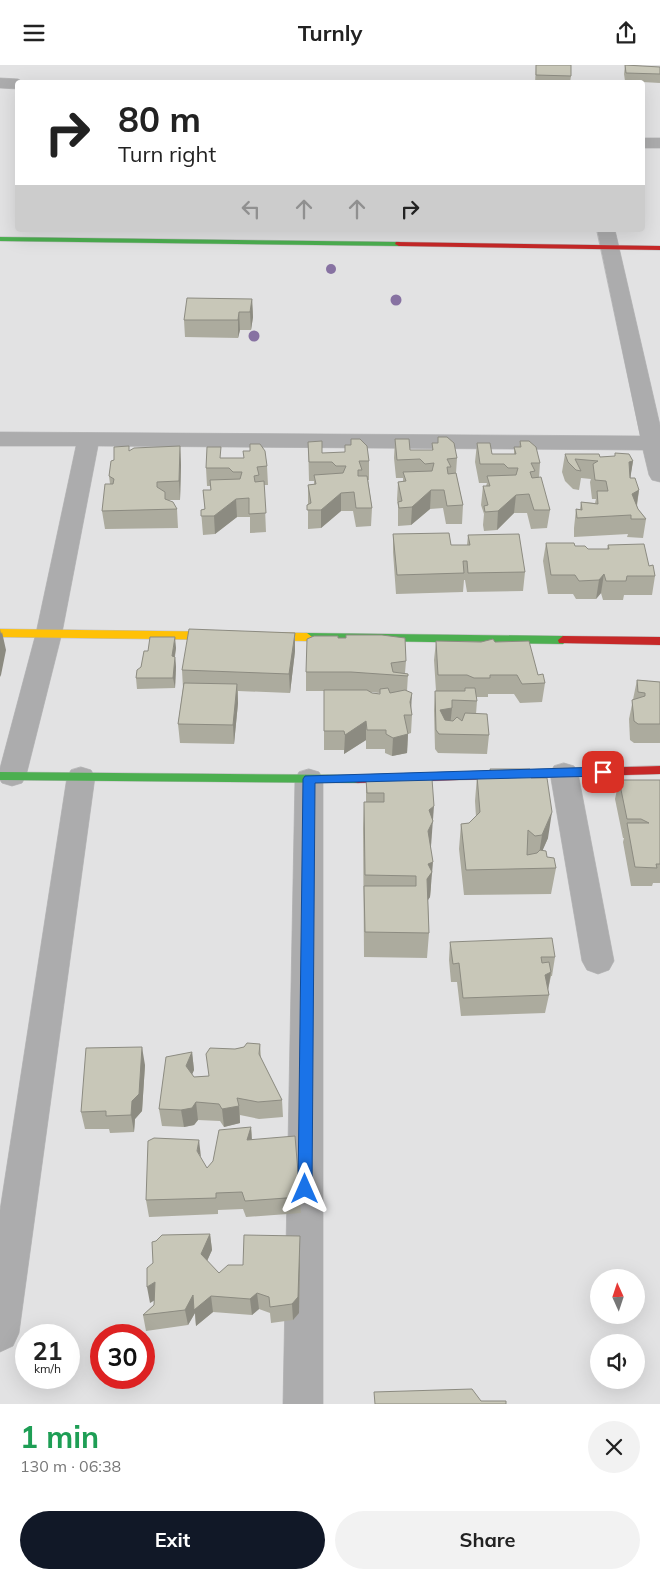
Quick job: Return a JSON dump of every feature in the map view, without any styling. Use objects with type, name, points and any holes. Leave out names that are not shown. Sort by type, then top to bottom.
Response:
[{"type":"street","points":[[0,83],[15,84]]},
{"type":"street","points":[[645,143],[660,143]]},
{"type":"street","points":[[0,239],[608,238],[660,247]]},
{"type":"street","points":[[608,238],[656,443],[660,475]]},
{"type":"street","points":[[0,439],[656,443]]},
{"type":"street","points":[[88,441],[50,633],[6,776],[309,779],[660,770]]},
{"type":"street","points":[[0,633],[660,641]]},
{"type":"street","points":[[564,773],[598,961]]},
{"type":"street","points":[[1,1326],[81,777]]},
{"type":"street","points":[[303,1404],[309,779]]},
{"type":"building","points":[[536,65],[571,65],[571,76],[536,75]]},
{"type":"building","points":[[625,65],[660,67],[660,74],[626,73]]},
{"type":"building","points":[[187,298],[252,299],[250,312],[239,312],[238,320],[184,320]]},
{"type":"building","points":[[438,437],[447,437],[454,443],[457,458],[447,459],[451,467],[447,467],[448,474],[456,473],[463,505],[447,506],[444,490],[431,490],[412,507],[399,508],[398,502],[402,501],[398,482],[406,481],[403,472],[432,471],[434,463],[425,464],[420,459],[397,460],[395,439],[409,439],[410,450],[433,450],[432,443],[438,443]]},
{"type":"building","points":[[351,439],[360,439],[367,446],[369,461],[359,461],[362,470],[358,470],[358,476],[367,476],[372,508],[356,508],[354,492],[341,493],[321,510],[307,510],[307,505],[311,503],[308,485],[316,484],[314,475],[343,473],[346,466],[336,466],[332,462],[309,462],[308,442],[322,441],[322,453],[345,452],[345,445],[351,445]]},
{"type":"building","points":[[520,441],[529,441],[536,447],[540,463],[531,463],[535,471],[530,472],[532,478],[541,477],[550,510],[534,510],[529,494],[516,495],[498,511],[485,512],[484,506],[488,505],[483,486],[490,486],[487,476],[516,475],[518,468],[508,468],[504,464],[480,464],[477,443],[490,443],[492,454],[516,454],[514,447],[521,447]]},
{"type":"building","points":[[250,444],[260,444],[265,451],[267,466],[257,467],[259,475],[254,476],[255,482],[264,481],[266,513],[249,514],[249,498],[236,499],[214,516],[201,516],[201,510],[205,509],[203,490],[211,490],[210,480],[240,479],[242,472],[233,472],[229,468],[206,468],[207,447],[221,447],[220,458],[244,458],[243,451],[250,451]]},
{"type":"building","points":[[129,446],[129,451],[134,448],[180,446],[179,481],[157,482],[157,487],[165,492],[165,499],[173,502],[177,509],[102,511],[105,484],[113,484],[114,479],[109,476],[111,461],[114,460],[114,447]]},
{"type":"building","points":[[615,453],[629,454],[633,461],[629,462],[630,478],[635,478],[639,490],[632,494],[638,509],[646,519],[631,519],[631,515],[577,518],[576,509],[582,510],[581,502],[598,504],[597,491],[608,491],[606,481],[595,480],[593,464],[598,461],[575,459],[581,471],[576,470],[568,462],[565,454],[599,454],[600,457],[615,456]]},
{"type":"building","points":[[449,533],[451,545],[470,545],[468,535],[519,534],[525,572],[468,573],[467,561],[463,561],[464,573],[397,575],[393,534]]},
{"type":"building","points":[[546,543],[574,543],[575,546],[585,546],[588,549],[609,549],[608,545],[644,544],[649,566],[653,565],[655,576],[627,576],[626,581],[606,581],[604,574],[599,580],[579,581],[575,575],[551,575]]},
{"type":"building","points":[[189,629],[295,633],[289,674],[182,670]]},
{"type":"building","points":[[346,635],[382,635],[405,638],[406,661],[391,663],[393,672],[408,674],[408,676],[351,672],[306,672],[307,639],[314,636],[346,638]]},
{"type":"building","points":[[150,637],[175,637],[172,656],[175,657],[173,678],[136,678],[137,670],[141,667],[144,651],[148,651]]},
{"type":"building","points":[[493,639],[495,642],[529,641],[538,675],[543,674],[545,683],[522,684],[517,675],[490,675],[490,678],[474,678],[467,675],[438,675],[436,641],[481,642]]},
{"type":"building","points":[[637,680],[660,682],[660,724],[638,724],[634,721],[632,700],[645,696],[645,693],[638,692]]},
{"type":"building","points":[[184,683],[237,684],[233,725],[178,724]]},
{"type":"building","points":[[388,688],[390,693],[405,690],[412,693],[410,702],[412,715],[404,715],[408,734],[393,738],[386,734],[386,730],[367,730],[366,721],[345,735],[344,731],[324,731],[324,690],[367,690],[380,694],[380,689]]},
{"type":"building","points":[[465,688],[475,688],[477,701],[452,700],[452,708],[440,710],[445,720],[453,721],[457,717],[462,721],[465,713],[487,714],[489,735],[439,734],[436,730],[435,691],[465,691]]},
{"type":"building","points":[[490,769],[530,769],[531,778],[547,778],[552,812],[542,835],[535,836],[528,830],[527,855],[537,853],[540,850],[546,851],[547,857],[554,858],[556,868],[466,870],[461,824],[469,823],[480,812],[477,776],[491,776]]},
{"type":"building","points":[[366,779],[432,779],[434,806],[429,810],[433,821],[428,831],[433,862],[428,864],[432,872],[427,879],[429,933],[365,932],[364,886],[416,886],[416,876],[365,875],[364,802],[384,802],[384,793],[367,793]]},
{"type":"building","points":[[619,780],[660,780],[660,864],[656,864],[657,868],[635,867],[627,823],[649,823],[641,819],[627,819]]},
{"type":"building","points":[[552,938],[555,957],[541,957],[542,963],[549,962],[551,972],[545,975],[549,995],[463,998],[459,963],[453,964],[450,942]]},
{"type":"building","points":[[247,1043],[260,1044],[259,1054],[282,1100],[258,1102],[237,1098],[239,1106],[222,1109],[219,1104],[196,1102],[192,1108],[181,1110],[159,1109],[166,1057],[192,1052],[186,1066],[194,1077],[209,1076],[206,1054],[210,1048],[235,1049],[244,1047]]},
{"type":"building","points":[[142,1047],[139,1094],[132,1101],[131,1115],[106,1116],[106,1111],[81,1112],[86,1048]]},
{"type":"building","points":[[251,1127],[247,1140],[295,1136],[300,1197],[245,1201],[242,1192],[216,1193],[216,1198],[146,1200],[148,1141],[154,1138],[199,1140],[197,1151],[207,1168],[213,1161],[219,1130]]},
{"type":"building","points":[[210,1234],[201,1254],[219,1273],[228,1265],[243,1265],[244,1235],[300,1236],[298,1297],[292,1304],[270,1307],[269,1297],[257,1293],[250,1299],[211,1296],[194,1310],[193,1295],[185,1310],[143,1315],[154,1305],[155,1282],[147,1287],[147,1268],[153,1263],[152,1242],[162,1235]]},
{"type":"building","points":[[472,1389],[481,1401],[506,1401],[506,1404],[375,1404],[374,1392]]},
{"type":"traffic: fast","points":[[0,239],[399,244]]},
{"type":"traffic: fast","points":[[307,637],[563,640]]},
{"type":"traffic: fast","points":[[0,776],[358,779]]},
{"type":"traffic: slow","points":[[0,633],[307,637]]},
{"type":"traffic: jam","points":[[399,244],[660,248]]},
{"type":"traffic: jam","points":[[563,640],[660,641]]},
{"type":"traffic: jam","points":[[358,779],[660,770]]},
{"type":"route","points":[[305,1189],[309,779],[603,772]]}]
